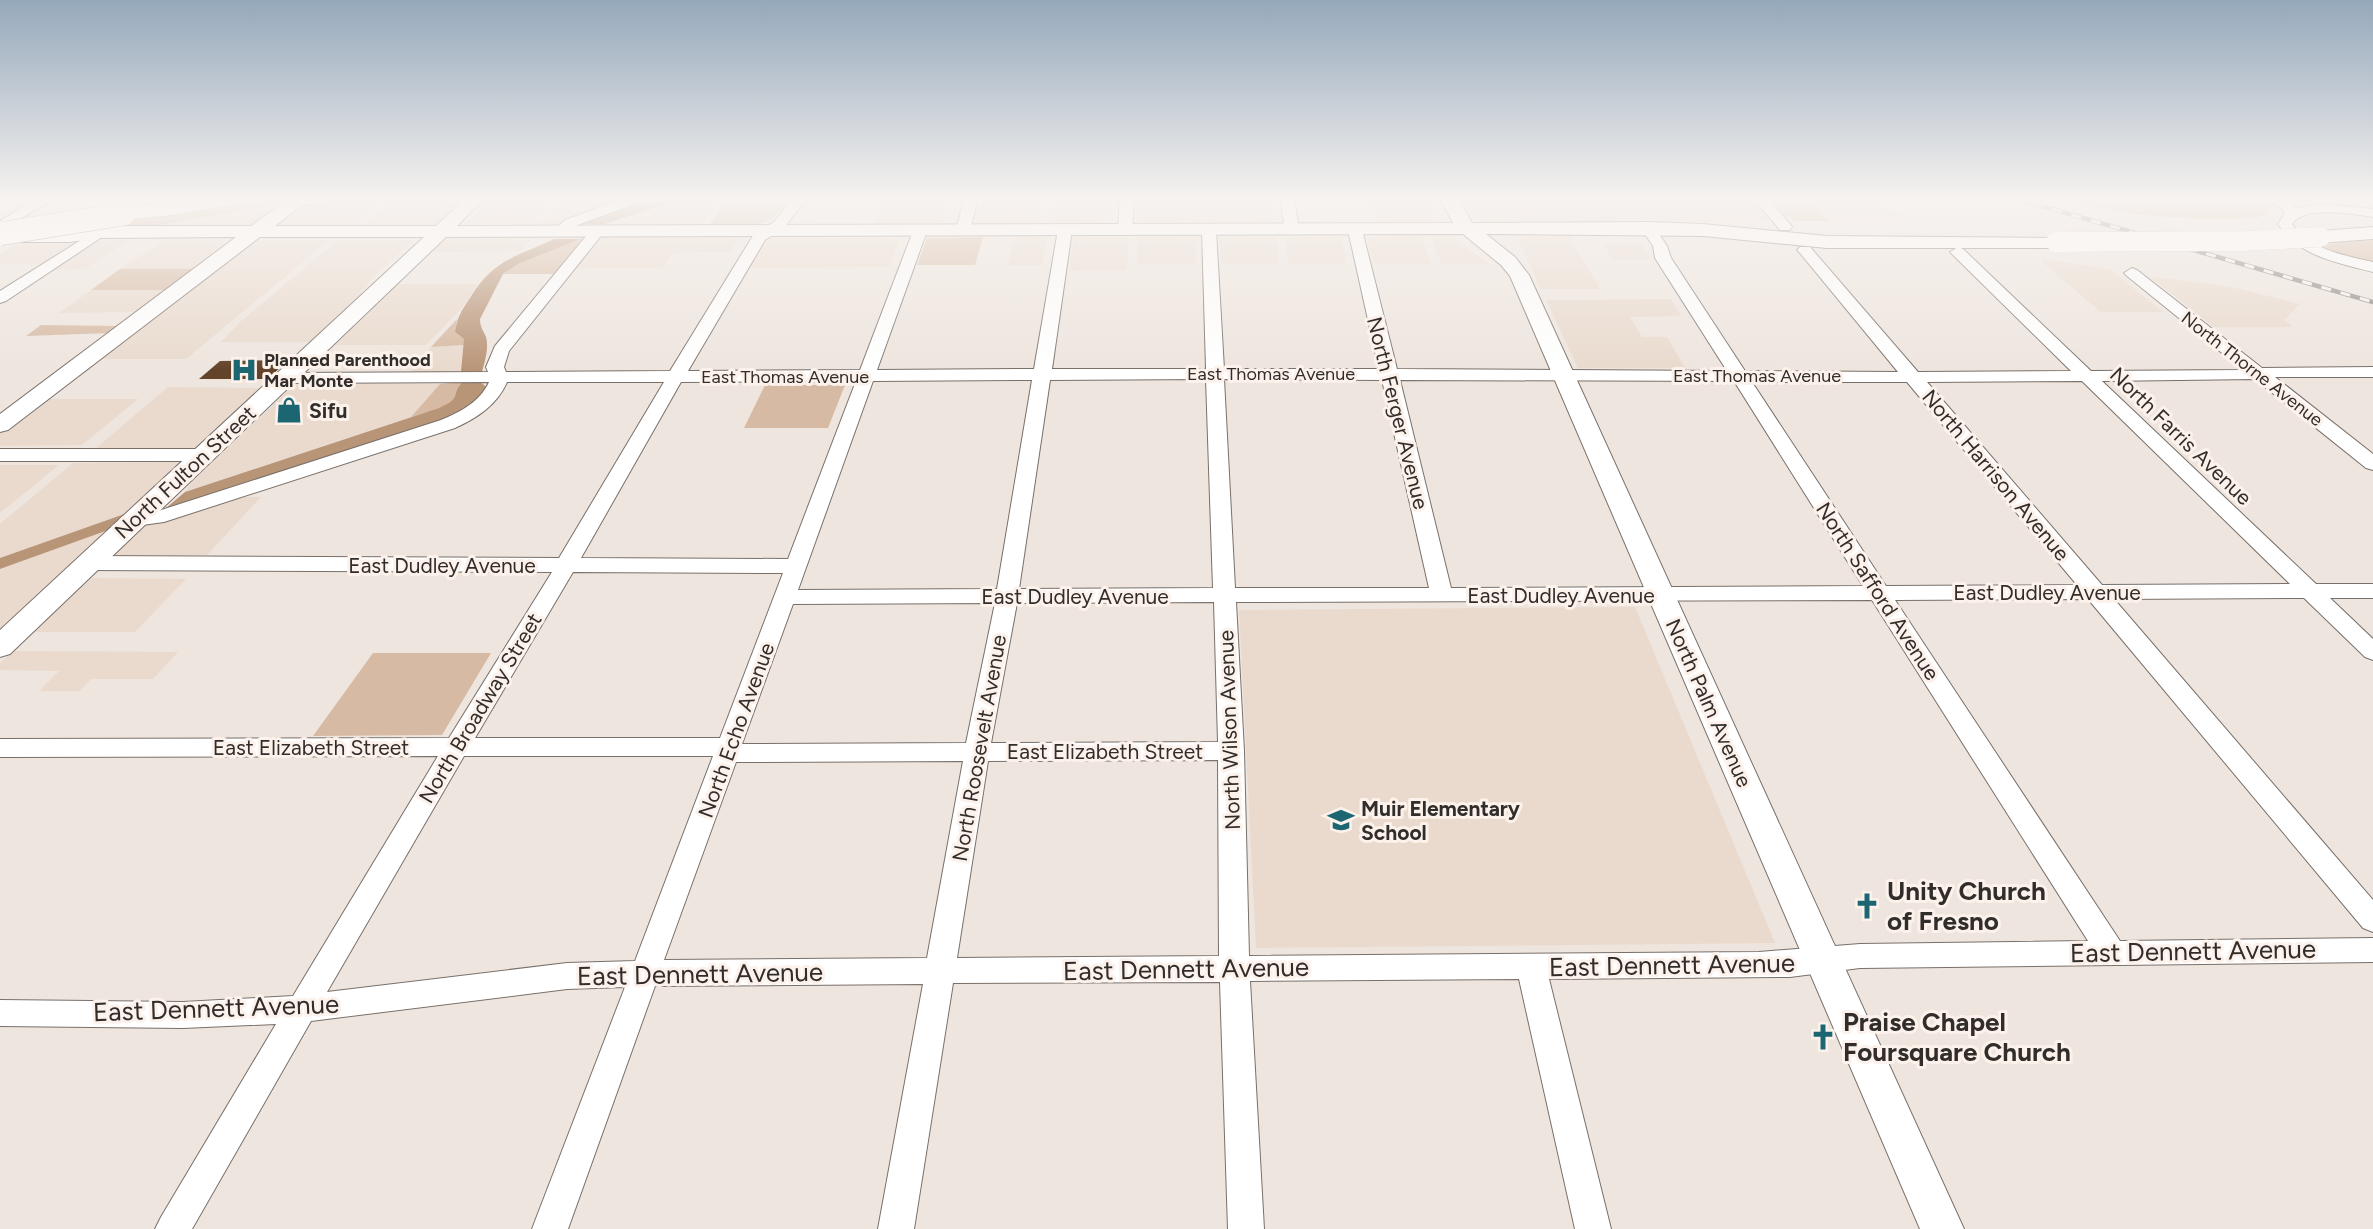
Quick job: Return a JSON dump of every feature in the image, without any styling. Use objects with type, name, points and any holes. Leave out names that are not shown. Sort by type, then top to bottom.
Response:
[{"type":"main road","points":[[0,425],[224,255]]},
{"type":"main road","name":"North Fulton Street","points":[[0,647],[416,255]]},
{"type":"main road","name":"North Palm Avenue","points":[[1501,255],[1519,275],[1942,1229]]},
{"type":"main road","points":[[1518,255],[1519,275]]},
{"type":"street","points":[[0,298],[65,255]]},
{"type":"street","points":[[140,515],[157,518],[448,424],[469,414],[494,392],[500,378],[495,367],[501,350],[576,255]]},
{"type":"street","name":"North Broadway Street","points":[[173,1229],[748,255]]},
{"type":"street","name":"North Echo Avenue","points":[[550,1229],[911,255]]},
{"type":"street","name":"North Roosevelt Avenue","points":[[896,1229],[939,972],[1007,597],[1061,255]]},
{"type":"street","name":"North Wilson Avenue","points":[[1210,255],[1231,751],[1234,968],[1246,1229]]},
{"type":"street","name":"North Ferger Avenue","points":[[1361,255],[1442,596]]},
{"type":"street","name":"North Safford Avenue","points":[[1662,255],[2111,952]]},
{"type":"street","name":"North Harrison Avenue","points":[[1810,255],[2373,920]]},
{"type":"street","name":"North Farris Avenue","points":[[1961,255],[2373,652]]},
{"type":"street","points":[[2332,255],[2373,267]]},
{"type":"street","name":"North Thorne Avenue","points":[[2132,273],[2373,464]]},
{"type":"street","name":"East Thomas Avenue","points":[[284,378],[1214,374],[2087,376],[2373,372]]},
{"type":"street","points":[[0,455],[205,454]]},
{"type":"street","name":"East Dudley Avenue","points":[[88,563],[796,566]]},
{"type":"street","name":"East Dudley Avenue","points":[[785,597],[2373,591]]},
{"type":"street","name":"East Elizabeth Street","points":[[0,748],[456,747],[978,752],[1231,751]]},
{"type":"street","name":"East Dennett Avenue","points":[[0,1013],[183,1014],[301,1009],[567,976],[645,973],[1790,964],[1860,956],[2373,950]]},
{"type":"street","points":[[1531,967],[1593,1229]]},
{"type":"shaded area","points":[[0,255],[54,255],[41,264],[0,264]]},
{"type":"shaded area","points":[[76,255],[106,255],[85,269],[54,270]]},
{"type":"shaded area","points":[[141,255],[209,255],[191,269],[120,269]]},
{"type":"shaded area","points":[[232,255],[311,255],[186,359],[97,359]]},
{"type":"shaded area","points":[[320,255],[397,255],[373,277],[348,310],[314,342],[221,342],[240,322]]},
{"type":"shaded area","points":[[516,255],[540,255],[518,264],[503,274],[480,319],[487,346],[482,372],[477,374],[461,372],[464,339],[455,332],[462,310],[488,275]]},
{"type":"shaded area","points":[[540,255],[571,255],[555,274],[503,274],[518,264]]},
{"type":"shaded area","points":[[587,255],[670,255],[662,268],[576,268]]},
{"type":"shaded area","points":[[755,255],[894,255],[889,267],[748,268]]},
{"type":"shaded area","points":[[921,255],[978,255],[975,265],[917,265]]},
{"type":"shaded area","points":[[1010,255],[1044,255],[1042,265],[1008,265]]},
{"type":"shaded area","points":[[1071,255],[1128,255],[1127,270],[1069,271]]},
{"type":"shaded area","points":[[1137,255],[1196,255],[1196,264],[1137,264]]},
{"type":"shaded area","points":[[1220,255],[1278,255],[1279,264],[1221,264]]},
{"type":"shaded area","points":[[1288,255],[1344,255],[1346,264],[1289,264]]},
{"type":"shaded area","points":[[1372,255],[1428,255],[1431,264],[1374,264]]},
{"type":"shaded area","points":[[1438,255],[1477,255],[1489,264],[1441,264]]},
{"type":"shaded area","points":[[1525,255],[1580,255],[1600,289],[1541,289]]},
{"type":"shaded area","points":[[1610,255],[1648,255],[1651,260],[1613,260]]},
{"type":"shaded area","points":[[2345,255],[2373,255],[2373,263]]},
{"type":"shaded area","points":[[2043,259],[2110,269],[2163,312],[2101,312],[2041,261]]},
{"type":"shaded area","points":[[120,269],[191,269],[193,271],[168,290],[91,290]]},
{"type":"shaded area","points":[[2149,276],[2232,287],[2300,304],[2284,320],[2293,327],[2214,327]]},
{"type":"shaded area","points":[[398,284],[478,284],[462,308],[426,345],[336,345]]},
{"type":"shaded area","points":[[91,290],[168,290],[140,312],[59,313]]},
{"type":"shaded area","points":[[1671,299],[1681,316],[1630,317],[1642,337],[1667,337],[1685,368],[1578,368],[1546,300]]},
{"type":"shaded area","points":[[457,319],[455,332],[464,339],[465,345],[431,347]]},
{"type":"shaded area","points":[[41,325],[120,326],[110,333],[26,336]]},
{"type":"shaded area","points":[[465,345],[461,372],[410,372],[431,347]]},
{"type":"shaded area","points":[[462,382],[454,400],[411,417],[440,384]]},
{"type":"shaded area","points":[[462,382],[480,382],[488,388],[482,400],[449,418],[168,510],[166,508],[185,492],[439,408],[454,399]]},
{"type":"shaded area","points":[[298,384],[440,384],[411,417],[185,492],[190,484],[293,386]]},
{"type":"shaded area","points":[[765,385],[845,385],[828,428],[744,428]]},
{"type":"shaded area","points":[[168,387],[264,388],[200,449],[95,449]]},
{"type":"shaded area","points":[[44,399],[138,399],[82,445],[0,446],[0,433]]},
{"type":"shaded area","points":[[184,462],[130,512],[0,558],[0,524],[73,463]]},
{"type":"shaded area","points":[[0,465],[59,465],[0,513]]},
{"type":"shaded area","points":[[224,497],[261,497],[207,555],[113,555],[146,523]]},
{"type":"shaded area","points":[[130,512],[111,529],[0,569],[0,558]]},
{"type":"shaded area","points":[[111,529],[0,633],[0,569]]},
{"type":"shaded area","points":[[88,578],[186,579],[135,632],[32,632]]},
{"type":"shaded area","points":[[1635,607],[1775,943],[1256,948],[1239,610]]},
{"type":"shaded area","points":[[13,651],[178,652],[153,679],[91,679],[79,691],[39,691],[59,671],[0,670],[0,663]]},
{"type":"shaded area","points":[[373,653],[491,653],[442,735],[313,736]]},
{"type":"building","name":"Planned Parenthood Mar Monte","points":[[288,360],[268,379],[199,379],[220,361]]},
{"type":"railway","points":[[2212,255],[2373,302]]},
{"type":"place","name":"Planned Parenthood Mar Monte","points":[[244,370]]},
{"type":"place","name":"Sifu","points":[[289,410]]},
{"type":"place","name":"Muir Elementary School","points":[[1341,820]]},
{"type":"place","name":"Unity Church of Fresno","points":[[1867,906]]},
{"type":"place","name":"Praise Chapel Foursquare Church","points":[[1823,1037]]}]
